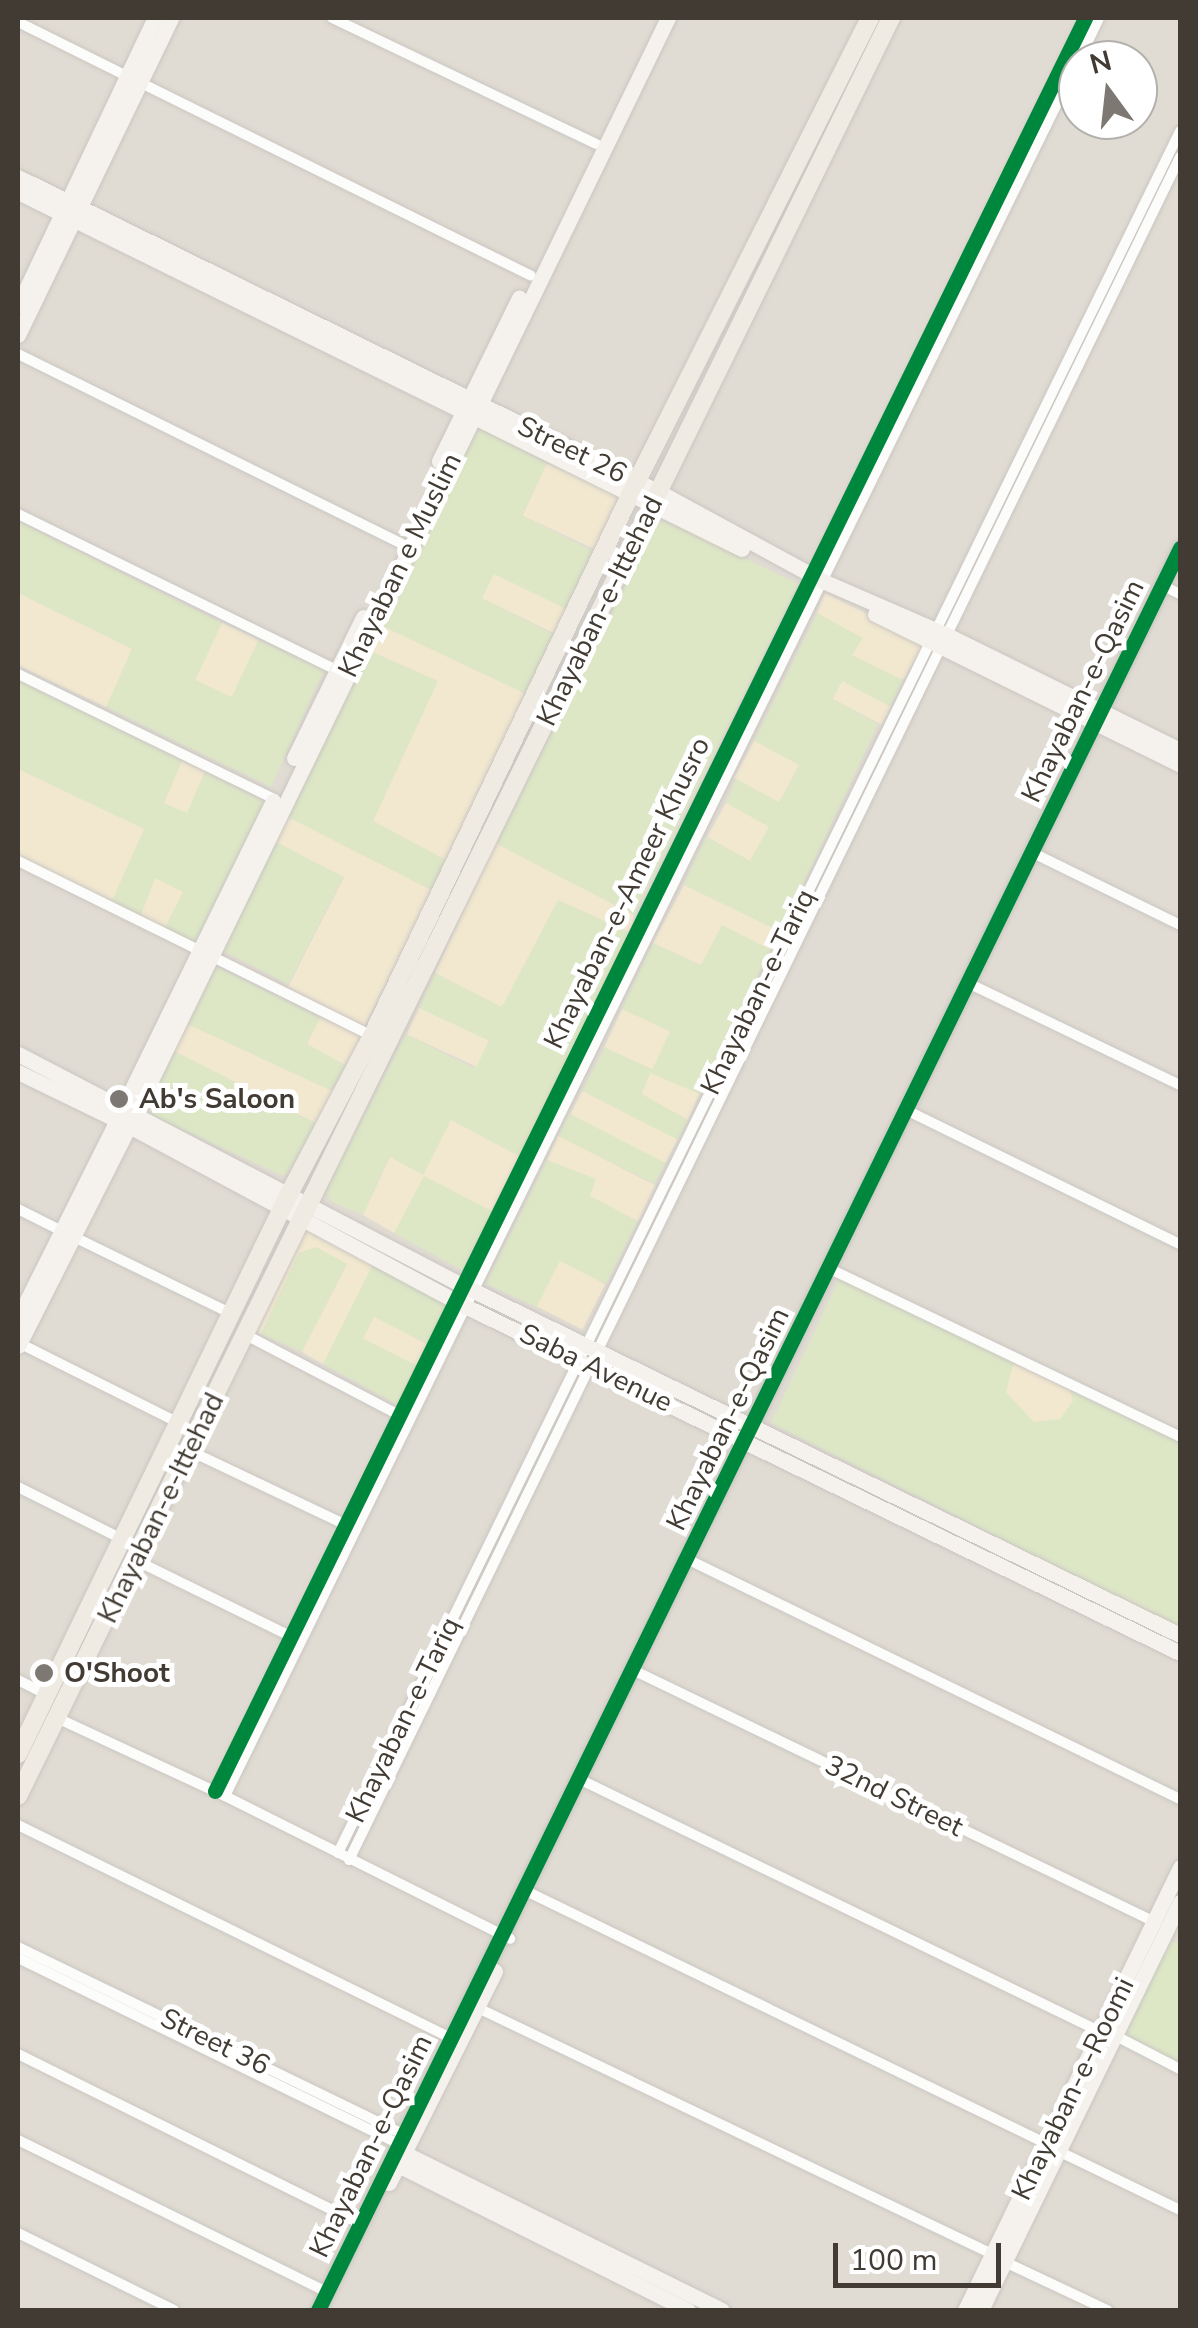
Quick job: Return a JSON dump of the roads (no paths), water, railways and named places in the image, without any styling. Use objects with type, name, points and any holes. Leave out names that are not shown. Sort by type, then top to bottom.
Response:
[{"type":"main road","name":"Khayaban-e-Ittehad","points":[[18,1754],[285,1202],[372,1036],[634,488],[870,18]]},
{"type":"main road","name":"Khayaban-e-Ittehad","points":[[18,1796],[891,18]]},
{"type":"street","points":[[18,306],[70,210],[133,79],[155,18]]},
{"type":"street","points":[[133,79],[171,18]]},
{"type":"street","points":[[332,18],[596,144]]},
{"type":"street","name":"Khayaban e Muslim","points":[[470,408],[630,85],[657,18]]},
{"type":"street","name":"Khayaban e Muslim","points":[[18,1345],[33,1300],[432,489],[531,276],[596,144],[668,18]]},
{"type":"street","name":"Khayaban-e-Ameer Khusro","points":[[815,582],[970,247],[1085,18]]},
{"type":"street","points":[[18,22],[531,276]]},
{"type":"street","name":"Khayaban-e-Ameer Khusro","points":[[220,1794],[815,582],[1058,101]]},
{"type":"street","name":"Khayaban-e-Tariq","points":[[1096,317],[1180,131]]},
{"type":"street","name":"Khayaban-e-Tariq","points":[[349,1860],[762,982],[1180,157]]},
{"type":"street","name":"Street 26","points":[[18,177],[70,210],[655,497],[815,582],[1104,720],[1180,765]]},
{"type":"street","name":"Street 26","points":[[18,192],[70,210]]},
{"type":"street","points":[[18,335],[70,210]]},
{"type":"street","points":[[983,222],[986,231],[995,231]]},
{"type":"street","points":[[970,247],[980,243],[984,253]]},
{"type":"street","points":[[18,354],[401,543]]},
{"type":"street","name":"Khayaban e Muslim","points":[[246,868],[274,799],[316,725],[336,670],[364,627],[401,543],[432,489]]},
{"type":"street","points":[[18,514],[336,670]]},
{"type":"street","name":"Khayaban-e-Qasim","points":[[1171,590],[1180,548]]},
{"type":"street","name":"Khayaban-e-Qasim","points":[[318,2310],[456,2041],[972,985],[1180,571]]},
{"type":"street","name":"Khayaban-e-Tariq","points":[[338,1854],[774,988],[937,638]]},
{"type":"street","points":[[18,674],[274,799]]},
{"type":"street","name":"Street 26","points":[[1104,720],[1180,750]]},
{"type":"street","points":[[1037,855],[1180,925]]},
{"type":"street","points":[[18,861],[372,1036]]},
{"type":"street","points":[[772,962],[776,971],[783,969]]},
{"type":"street","points":[[762,982],[772,979],[774,988]]},
{"type":"street","points":[[972,985],[1180,1085]]},
{"type":"street","name":"Saba Avenue","points":[[18,1054],[126,1116],[465,1296],[1180,1635]]},
{"type":"street","name":"Saba Avenue","points":[[18,1072],[126,1116]]},
{"type":"street","points":[[912,1112],[1180,1244]]},
{"type":"street","points":[[18,1210],[232,1314]]},
{"type":"street","points":[[834,1271],[1180,1437]]},
{"type":"street","name":"Khayaban-e-Ameer Khusro","points":[[320,1592],[346,1525],[399,1415],[465,1296]]},
{"type":"street","name":"Khayaban e Muslim","points":[[18,1318],[33,1300]]},
{"type":"street","points":[[246,1334],[399,1415]]},
{"type":"street","points":[[18,1345],[179,1424]]},
{"type":"street","name":"Saba Avenue","points":[[754,1435],[1180,1653]]},
{"type":"street","points":[[190,1451],[346,1525]]},
{"type":"street","points":[[18,1487],[124,1540]]},
{"type":"street","points":[[135,1560],[297,1639]]},
{"type":"street","points":[[691,1561],[1180,1799]]},
{"type":"street","name":"32nd Street","points":[[637,1672],[1167,1931]]},
{"type":"street","points":[[18,1680],[47,1695]]},
{"type":"street","points":[[57,1718],[220,1794],[506,1938]]},
{"type":"street","points":[[583,1781],[1180,2068]]},
{"type":"street","points":[[18,1825],[456,2041]]},
{"type":"street","name":"Khayaban-e-Roomi","points":[[1167,1931],[1180,1868]]},
{"type":"street","points":[[528,1892],[1180,2210]]},
{"type":"street","name":"Khayaban-e-Roomi","points":[[965,2310],[998,2258],[1078,2092],[1180,1902]]},
{"type":"street","name":"Khayaban-e-Qasim","points":[[456,2041],[478,2008],[506,1938]]},
{"type":"street","name":"Street 36","points":[[18,1946],[401,2148],[688,2310]]},
{"type":"street","name":"Street 36","points":[[18,1958],[722,2310]]},
{"type":"street","points":[[478,2008],[1107,2310]]},
{"type":"street","points":[[18,2054],[360,2224]]},
{"type":"street","points":[[18,2140],[328,2292]]},
{"type":"street","name":"Khayaban-e-Qasim","points":[[329,2310],[401,2148]]},
{"type":"street","points":[[18,2233],[174,2310]]},
{"type":"street","name":"Khayaban-e-Roomi","points":[[981,2310],[998,2258]]},
{"type":"place","name":"Ab's Saloon","points":[[119,1099]]},
{"type":"place","name":"O'Shoot","points":[[44,1673]]}]
